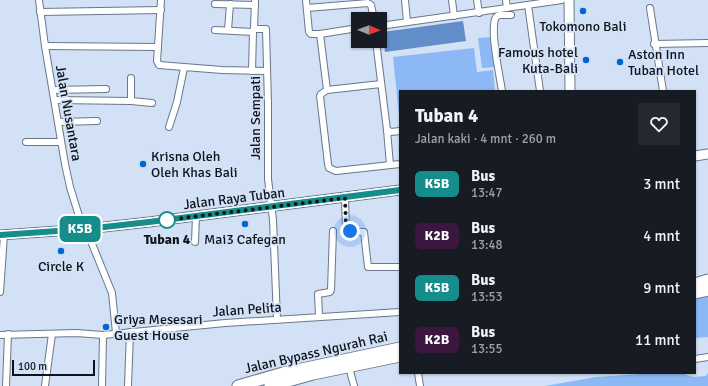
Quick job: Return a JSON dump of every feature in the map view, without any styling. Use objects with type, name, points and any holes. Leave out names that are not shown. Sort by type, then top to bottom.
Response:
[{"type":"highway","points":[[696,284],[708,280]]},
{"type":"highway","points":[[696,294],[708,290]]},
{"type":"highway","name":"Jalan Bypass Ngurah Rai","points":[[238,386],[319,364],[399,348]]},
{"type":"highway","name":"Jalan Bypass Ngurah Rai","points":[[271,386],[313,374],[399,356]]},
{"type":"main road","points":[[569,0],[570,90]]},
{"type":"main road","points":[[696,156],[708,154]]},
{"type":"main road","name":"Jalan Raya Tuban","points":[[2,235],[84,229],[271,208],[399,190]]},
{"type":"street","name":"Jalan Nusantara","points":[[39,0],[45,46],[70,187],[84,229],[112,293],[116,333]]},
{"type":"street","points":[[161,0],[158,64],[184,68],[267,71]]},
{"type":"street","points":[[306,0],[309,32],[312,34],[351,29]]},
{"type":"street","points":[[404,0],[407,22]]},
{"type":"street","points":[[452,0],[454,16]]},
{"type":"street","points":[[477,0],[479,12]]},
{"type":"street","points":[[506,0],[507,8]]},
{"type":"street","points":[[387,25],[528,5],[536,2],[562,0]]},
{"type":"street","points":[[215,4],[255,3],[252,71]]},
{"type":"street","points":[[307,8],[368,3],[372,12]]},
{"type":"street","points":[[228,30],[230,4]]},
{"type":"street","points":[[528,5],[540,90]]},
{"type":"street","points":[[650,8],[654,44],[663,90]]},
{"type":"street","points":[[40,12],[161,10]]},
{"type":"street","points":[[502,90],[497,59],[494,20],[499,16],[511,15]]},
{"type":"street","name":"Jalan Sempati","points":[[253,30],[266,29],[268,179],[277,319]]},
{"type":"street","points":[[214,30],[253,30]]},
{"type":"street","points":[[320,34],[327,90]]},
{"type":"street","points":[[654,44],[708,43]]},
{"type":"street","points":[[45,46],[158,47]]},
{"type":"street","points":[[377,48],[390,165]]},
{"type":"street","points":[[169,127],[177,102],[184,68]]},
{"type":"street","points":[[131,78],[131,101]]},
{"type":"street","points":[[381,84],[327,90],[321,94],[328,164],[330,168],[336,170],[399,164]]},
{"type":"street","points":[[53,90],[106,89]]},
{"type":"street","points":[[55,100],[131,101],[152,103]]},
{"type":"street","points":[[58,122],[97,121]]},
{"type":"street","points":[[387,130],[391,132],[399,131]]},
{"type":"street","points":[[26,142],[61,142]]},
{"type":"street","points":[[345,198],[346,230],[364,232],[368,267],[399,268]]},
{"type":"street","points":[[195,242],[196,216]]},
{"type":"street","points":[[319,316],[318,294],[330,292],[331,290],[333,231]]},
{"type":"street","points":[[0,292],[2,235]]},
{"type":"street","name":"Jalan Pelita","points":[[0,335],[103,335],[225,322],[399,312]]},
{"type":"street","points":[[128,386],[130,332]]},
{"type":"street","points":[[6,386],[8,334]]},
{"type":"street","points":[[44,386],[52,334]]},
{"type":"street","points":[[102,386],[103,335]]},
{"type":"street","points":[[696,359],[708,357]]},
{"type":"street","points":[[350,367],[354,386]]},
{"type":"street","points":[[418,374],[420,386]]},
{"type":"shaded area","points":[[463,21],[466,41],[385,52],[385,48],[387,48],[387,31]]},
{"type":"shaded area","points":[[492,37],[496,67],[482,68],[478,38]]},
{"type":"shaded area","points":[[474,48],[477,72],[493,70],[495,90],[399,90],[399,114],[393,57]]},
{"type":"shaded area","points":[[708,296],[708,337],[696,338],[696,299]]},
{"type":"shaded area","points":[[708,373],[708,386],[545,386],[596,377],[641,374],[684,374],[693,377],[706,376]]},
{"type":"bus line","name":"K5B","points":[[0,235],[86,229],[149,222],[271,208],[399,190]]},
{"type":"place","name":"Tokomono Bali","points":[[583,11]]},
{"type":"place","name":"Famous hotel Kuta-Bali","points":[[586,60]]},
{"type":"place","name":"Aston Inn Tuban Hotel","points":[[620,62]]},
{"type":"place","name":"Krisna Oleh Oleh Khas Bali","points":[[143,164]]},
{"type":"place","name":"Tuban 4","points":[[167,220]]},
{"type":"place","name":"Mai3 Cafegan","points":[[245,224]]},
{"type":"place","name":"Circle K","points":[[61,251]]},
{"type":"place","name":"Griya Mesesari Guest House","points":[[106,327]]},
{"type":"route","points":[[167,220],[345,198],[346,230],[350,231]]}]
